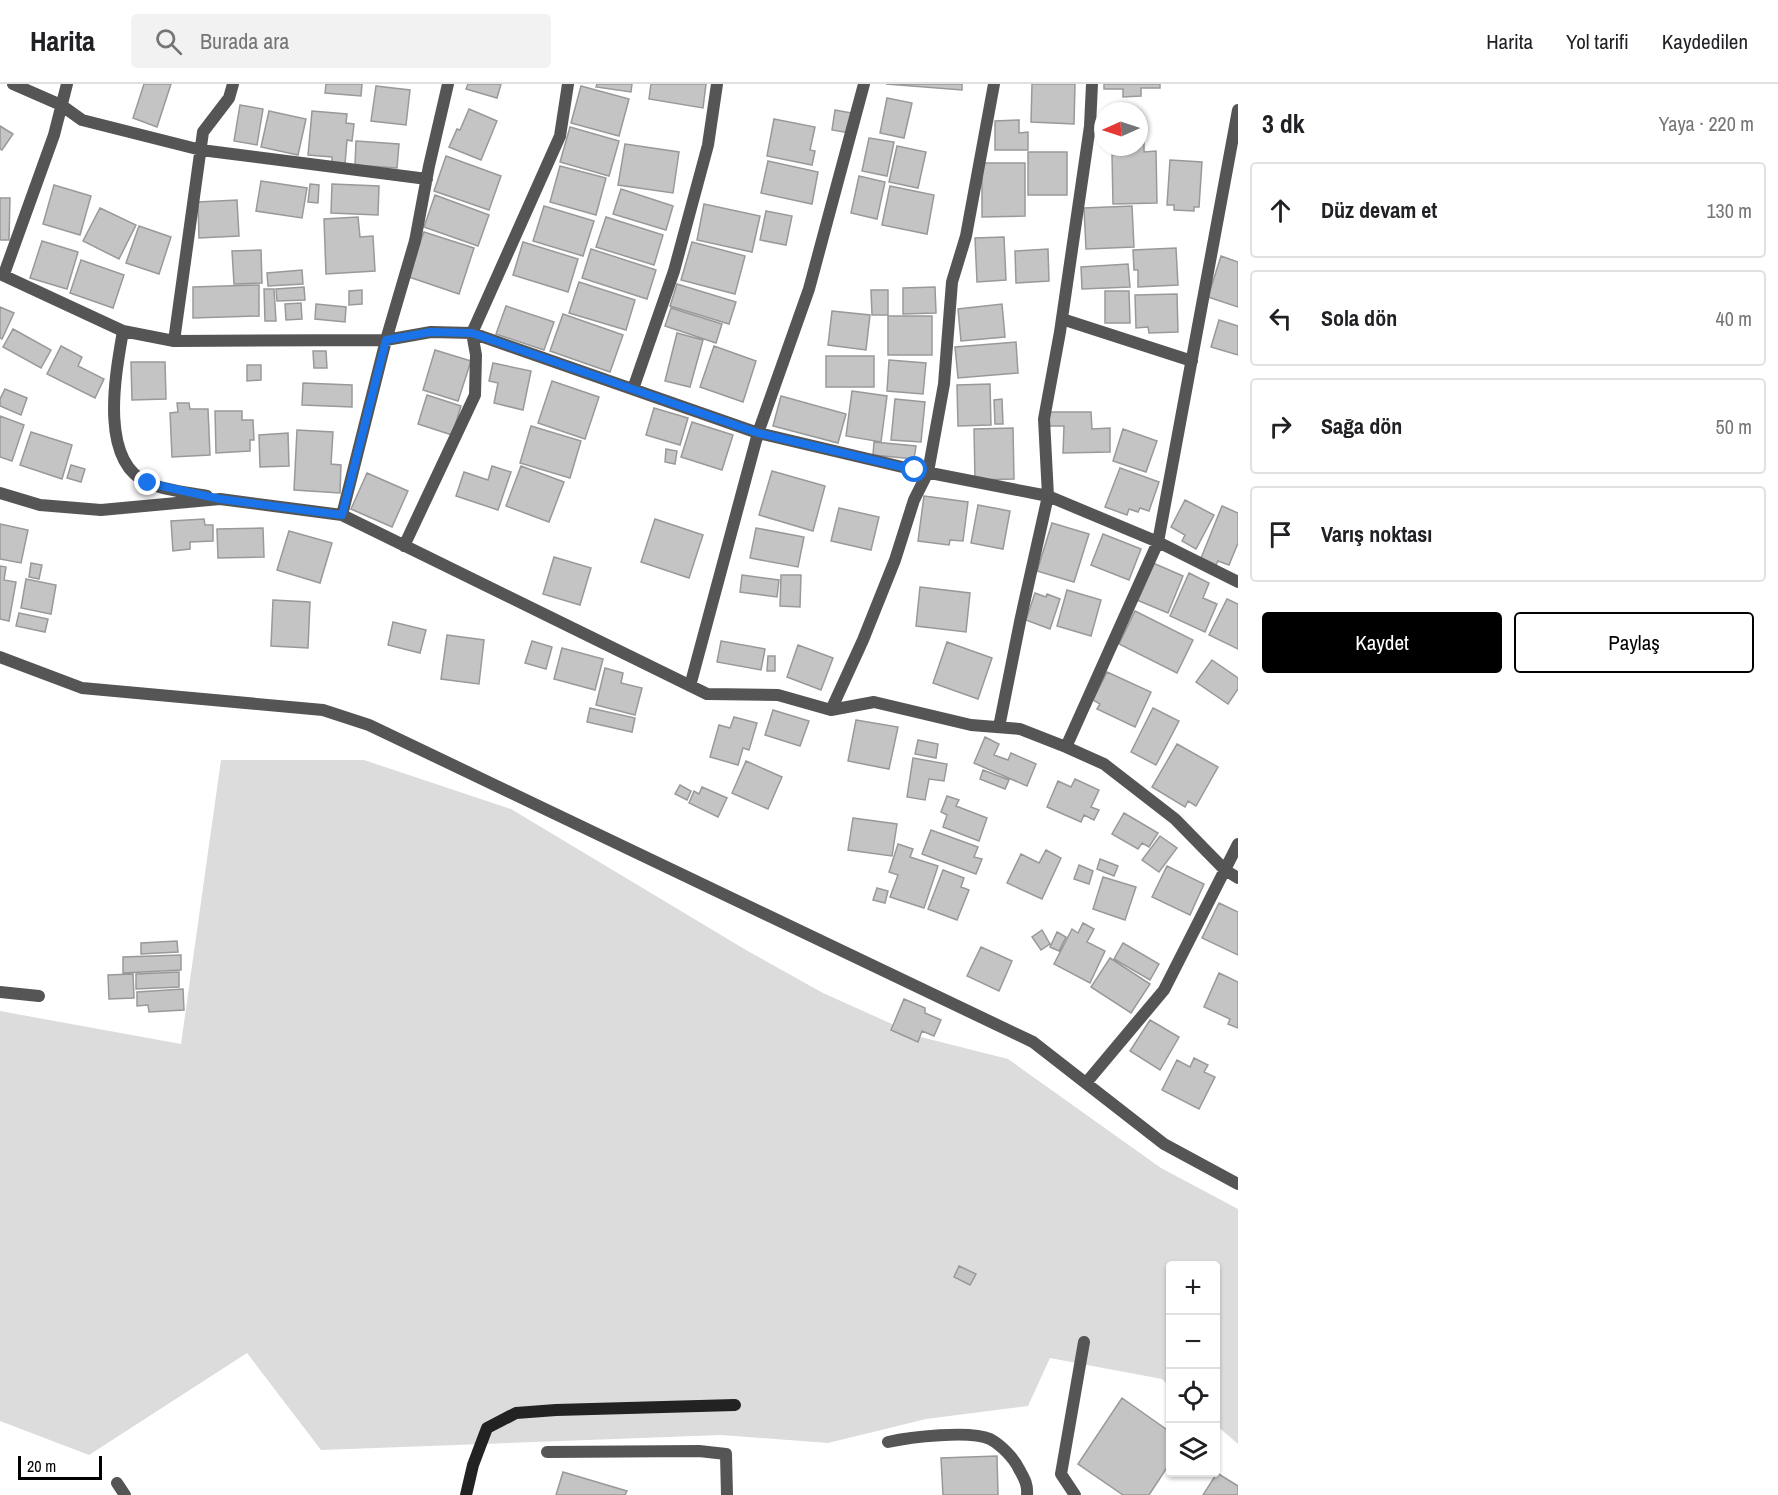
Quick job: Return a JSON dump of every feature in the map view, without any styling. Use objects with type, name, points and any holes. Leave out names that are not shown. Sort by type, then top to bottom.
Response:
[{"type":"street","points":[[13,84],[61,105],[82,120],[201,150],[426,179]]},
{"type":"street","points":[[67,84],[54,135],[2,274],[123,331],[174,341],[386,340],[431,332],[472,333],[758,433],[928,472],[1047,496],[1158,542],[1238,582]]},
{"type":"street","points":[[174,341],[203,132],[229,98],[234,84]]},
{"type":"street","points":[[342,515],[386,340],[415,241],[426,179],[448,84]]},
{"type":"street","points":[[404,546],[475,395],[476,355],[472,333],[560,136],[568,84]]},
{"type":"street","points":[[633,389],[674,271],[708,145],[717,84]]},
{"type":"street","points":[[690,687],[758,433],[809,289],[864,84]]},
{"type":"street","points":[[831,710],[863,640],[895,560],[914,500],[928,472],[945,384],[952,282],[966,236],[994,84]]},
{"type":"street","points":[[999,727],[1047,496],[1044,419],[1062,319],[1090,126],[1092,84]]},
{"type":"street","points":[[1066,747],[1158,542],[1238,110]]},
{"type":"street","points":[[1062,319],[1192,361]]},
{"type":"street","points":[[123,331],[115,378],[116,437],[124,460],[136,474],[148,483],[220,499],[342,515],[707,694],[778,695],[831,710],[874,702],[971,725],[1020,729],[1104,764],[1175,819],[1225,870],[1238,878]]},
{"type":"street","points":[[0,493],[40,505],[100,510],[220,499]]},
{"type":"street","points":[[0,657],[82,688],[323,710],[369,725],[1033,1042],[1164,1144],[1238,1184]]},
{"type":"street","points":[[1086,1083],[1164,990],[1238,844]]},
{"type":"street","points":[[0,992],[39,996]]},
{"type":"street","points":[[1075,1495],[1061,1474],[1084,1342]]},
{"type":"street","points":[[466,1495],[473,1465],[487,1428],[516,1413],[735,1405]]},
{"type":"street","points":[[888,1442],[904,1438],[967,1435],[990,1439],[1015,1460],[1028,1486],[1027,1495]]},
{"type":"street","points":[[547,1452],[699,1451],[726,1454],[727,1495]]},
{"type":"street","points":[[117,1483],[125,1495]]},
{"type":"shaded area","points":[[221,760],[364,760],[511,809],[746,950],[823,993],[921,1037],[1008,1059],[1161,1168],[1238,1209],[1238,1444],[1220,1428],[1220,1261],[1166,1261],[1166,1383],[1162,1379],[1050,1358],[1028,1406],[926,1419],[828,1443],[721,1435],[321,1450],[247,1353],[89,1455],[0,1421],[0,1011],[181,1044]]},
{"type":"building","points":[[144,84],[171,84],[157,127],[133,118]]},
{"type":"building","points":[[326,84],[362,84],[361,96],[325,93]]},
{"type":"building","points":[[468,84],[501,84],[497,98],[466,89]]},
{"type":"building","points":[[597,84],[632,84],[631,92],[596,87]]},
{"type":"building","points":[[651,84],[706,84],[703,108],[649,99]]},
{"type":"building","points":[[886,84],[962,84],[962,90]]},
{"type":"building","points":[[1032,84],[1075,84],[1074,124],[1031,122]]},
{"type":"building","points":[[1104,84],[1160,84],[1160,88],[1141,88],[1141,96],[1123,97],[1123,89],[1104,89]]},
{"type":"building","points":[[376,86],[410,90],[406,125],[371,121]]},
{"type":"building","points":[[581,86],[629,99],[619,136],[571,123]]},
{"type":"building","points":[[887,98],[912,103],[904,138],[880,133]]},
{"type":"building","points":[[240,105],[263,109],[257,145],[234,141]]},
{"type":"building","points":[[469,109],[497,121],[481,160],[449,147],[457,129],[460,130]]},
{"type":"building","points":[[835,110],[852,113],[849,133],[832,130]]},
{"type":"building","points":[[269,111],[306,119],[298,155],[261,147]]},
{"type":"building","points":[[312,111],[347,114],[346,123],[354,124],[352,141],[347,140],[345,164],[332,163],[332,157],[308,155]]},
{"type":"building","points":[[774,119],[815,127],[810,150],[815,151],[812,165],[767,156]]},
{"type":"building","points":[[1019,120],[1019,133],[1028,132],[1028,150],[995,150],[995,121]]},
{"type":"building","points":[[0,126],[13,134],[2,150],[0,149]]},
{"type":"building","points":[[570,127],[619,141],[609,176],[560,162]]},
{"type":"building","points":[[869,138],[894,142],[887,176],[862,171]]},
{"type":"building","points":[[356,141],[399,144],[397,168],[355,165]]},
{"type":"building","points":[[625,144],[679,152],[673,193],[618,185]]},
{"type":"building","points":[[897,146],[926,152],[918,188],[889,182]]},
{"type":"building","points":[[1156,151],[1157,203],[1113,204],[1112,156],[1148,156],[1148,152]]},
{"type":"building","points":[[1028,152],[1067,152],[1067,195],[1028,195]]},
{"type":"building","points":[[446,156],[501,176],[489,210],[434,191]]},
{"type":"building","points":[[1170,160],[1202,162],[1199,207],[1194,207],[1194,211],[1174,210],[1174,205],[1167,205]]},
{"type":"building","points":[[768,161],[818,172],[812,204],[761,193]]},
{"type":"building","points":[[982,163],[1025,163],[1025,216],[982,217]]},
{"type":"building","points":[[560,166],[606,178],[596,215],[550,202]]},
{"type":"building","points":[[859,176],[885,182],[877,219],[851,213]]},
{"type":"building","points":[[261,181],[307,188],[302,218],[256,211]]},
{"type":"building","points":[[310,184],[319,185],[318,203],[308,202]]},
{"type":"building","points":[[332,184],[379,186],[378,215],[331,213]]},
{"type":"building","points":[[54,185],[91,196],[80,235],[43,224]]},
{"type":"building","points":[[890,186],[934,195],[927,234],[882,225]]},
{"type":"building","points":[[621,189],[673,206],[666,230],[613,214]]},
{"type":"building","points":[[435,195],[489,215],[478,246],[424,227]]},
{"type":"building","points":[[0,198],[10,198],[9,240],[0,240]]},
{"type":"building","points":[[237,200],[239,236],[199,238],[198,202]]},
{"type":"building","points":[[704,204],[760,216],[752,252],[697,240]]},
{"type":"building","points":[[544,206],[594,221],[583,256],[533,241]]},
{"type":"building","points":[[1132,206],[1134,247],[1086,249],[1084,208]]},
{"type":"building","points":[[100,208],[136,225],[119,259],[83,241]]},
{"type":"building","points":[[766,211],[792,216],[786,245],[760,240]]},
{"type":"building","points":[[358,217],[360,237],[373,236],[375,271],[326,274],[324,219]]},
{"type":"building","points":[[606,217],[663,235],[654,265],[596,247]]},
{"type":"building","points":[[139,226],[171,237],[159,274],[126,263]]},
{"type":"building","points":[[424,232],[474,248],[459,294],[406,276]]},
{"type":"building","points":[[1004,237],[1006,280],[977,282],[975,238]]},
{"type":"building","points":[[42,241],[78,252],[67,289],[30,278]]},
{"type":"building","points":[[523,242],[578,259],[568,292],[513,275]]},
{"type":"building","points":[[692,242],[745,256],[735,294],[681,280]]},
{"type":"building","points":[[1176,248],[1178,285],[1138,287],[1138,270],[1134,270],[1133,250]]},
{"type":"building","points":[[591,249],[656,270],[647,299],[582,278]]},
{"type":"building","points":[[1048,249],[1049,281],[1016,283],[1015,251]]},
{"type":"building","points":[[261,250],[262,283],[234,284],[232,251]]},
{"type":"building","points":[[1221,256],[1238,262],[1238,307],[1208,297]]},
{"type":"building","points":[[81,260],[124,275],[113,308],[70,293]]},
{"type":"building","points":[[1128,264],[1130,287],[1082,289],[1081,267]]},
{"type":"building","points":[[302,270],[303,284],[268,286],[267,273]]},
{"type":"building","points":[[579,282],[635,300],[626,330],[569,313]]},
{"type":"building","points":[[677,284],[736,302],[729,324],[670,306]]},
{"type":"building","points":[[259,285],[259,316],[193,318],[193,287]]},
{"type":"building","points":[[304,287],[305,300],[277,301],[276,289]]},
{"type":"building","points":[[935,287],[936,313],[903,314],[903,288]]},
{"type":"building","points":[[264,289],[274,289],[276,321],[265,321]]},
{"type":"building","points":[[362,290],[362,304],[349,305],[349,291]]},
{"type":"building","points":[[871,290],[888,290],[888,315],[872,315]]},
{"type":"building","points":[[1105,291],[1129,291],[1130,323],[1105,323]]},
{"type":"building","points":[[1177,294],[1178,332],[1149,333],[1148,327],[1136,328],[1135,295]]},
{"type":"building","points":[[301,303],[302,319],[286,320],[285,304]]},
{"type":"building","points":[[316,304],[346,307],[345,322],[315,319]]},
{"type":"building","points":[[1002,304],[1005,337],[961,341],[958,309]]},
{"type":"building","points":[[506,306],[554,322],[544,350],[496,334]]},
{"type":"building","points":[[0,307],[14,313],[2,339],[0,338]]},
{"type":"building","points":[[671,308],[722,324],[716,343],[665,326]]},
{"type":"building","points":[[832,311],[870,315],[866,350],[828,345]]},
{"type":"building","points":[[563,314],[623,335],[610,372],[550,351]]},
{"type":"building","points":[[888,316],[932,316],[932,355],[888,355]]},
{"type":"building","points":[[1219,320],[1238,326],[1238,355],[1211,347]]},
{"type":"building","points":[[13,329],[51,350],[41,368],[3,347]]},
{"type":"building","points":[[677,333],[703,340],[690,387],[665,381]]},
{"type":"building","points":[[1016,342],[1018,373],[958,378],[955,347]]},
{"type":"building","points":[[61,346],[82,357],[78,366],[104,379],[95,398],[47,374]]},
{"type":"building","points":[[714,346],[756,361],[743,402],[700,387]]},
{"type":"building","points":[[435,350],[471,361],[458,401],[423,390]]},
{"type":"building","points":[[313,351],[326,351],[327,368],[314,368]]},
{"type":"building","points":[[826,356],[874,356],[874,387],[826,387]]},
{"type":"building","points":[[889,360],[926,363],[923,394],[887,391]]},
{"type":"building","points":[[131,362],[165,362],[166,399],[132,400]]},
{"type":"building","points":[[493,363],[531,371],[523,410],[494,403],[498,383],[489,381]]},
{"type":"building","points":[[247,365],[261,365],[261,380],[247,381]]},
{"type":"building","points":[[552,381],[599,397],[585,439],[538,423]]},
{"type":"building","points":[[303,383],[352,385],[352,407],[302,405]]},
{"type":"building","points":[[990,384],[991,425],[958,426],[957,385]]},
{"type":"building","points":[[5,389],[27,398],[21,415],[0,406],[0,399]]},
{"type":"building","points":[[852,391],[887,396],[881,442],[846,436]]},
{"type":"building","points":[[427,395],[461,406],[452,435],[418,424]]},
{"type":"building","points":[[781,396],[846,414],[838,443],[773,426]]},
{"type":"building","points":[[895,399],[925,402],[921,442],[891,440]]},
{"type":"building","points":[[1002,399],[1003,424],[995,424],[994,400]]},
{"type":"building","points":[[177,403],[189,403],[190,409],[208,409],[210,455],[172,457],[170,413],[178,412]]},
{"type":"building","points":[[654,408],[688,418],[680,445],[646,435]]},
{"type":"building","points":[[215,411],[242,411],[242,420],[253,420],[254,440],[250,440],[250,451],[216,453]]},
{"type":"building","points":[[1049,412],[1091,412],[1092,429],[1110,428],[1110,452],[1063,453],[1064,426],[1049,426]]},
{"type":"building","points":[[0,416],[24,425],[12,461],[0,457]]},
{"type":"building","points":[[692,422],[733,435],[722,470],[681,457]]},
{"type":"building","points":[[531,426],[581,441],[570,478],[520,463]]},
{"type":"building","points":[[1013,428],[1014,479],[975,480],[974,429]]},
{"type":"building","points":[[1123,429],[1157,441],[1146,472],[1113,461]]},
{"type":"building","points":[[297,430],[333,432],[331,464],[341,465],[340,493],[294,490]]},
{"type":"building","points":[[31,432],[72,445],[62,479],[20,465]]},
{"type":"building","points":[[288,433],[289,466],[260,467],[259,435]]},
{"type":"building","points":[[874,442],[916,446],[914,459],[873,455]]},
{"type":"building","points":[[666,449],[677,451],[675,464],[665,462]]},
{"type":"building","points":[[71,465],[85,469],[81,482],[67,478]]},
{"type":"building","points":[[492,466],[511,472],[498,510],[456,496],[464,472],[488,480]]},
{"type":"building","points":[[521,466],[564,482],[549,522],[506,506]]},
{"type":"building","points":[[1120,468],[1159,482],[1149,511],[1140,508],[1138,512],[1129,509],[1127,515],[1105,507]]},
{"type":"building","points":[[772,471],[825,486],[813,531],[759,515]]},
{"type":"building","points":[[367,473],[408,491],[392,527],[351,509]]},
{"type":"building","points":[[924,496],[968,502],[963,541],[950,540],[949,545],[918,541]]},
{"type":"building","points":[[1185,500],[1214,515],[1196,549],[1182,541],[1185,535],[1171,527]]},
{"type":"building","points":[[978,505],[1010,511],[1003,549],[971,543]]},
{"type":"building","points":[[1222,506],[1238,513],[1238,543],[1229,565],[1218,561],[1216,565],[1201,558]]},
{"type":"building","points":[[839,508],[879,517],[871,550],[831,541]]},
{"type":"building","points":[[204,519],[205,525],[213,525],[213,541],[190,542],[190,549],[173,551],[171,521]]},
{"type":"building","points":[[655,519],[703,535],[689,578],[641,562]]},
{"type":"building","points":[[1052,523],[1089,534],[1074,582],[1037,571]]},
{"type":"building","points":[[0,524],[28,530],[21,563],[0,559]]},
{"type":"building","points":[[263,528],[264,557],[218,558],[217,529]]},
{"type":"building","points":[[756,528],[804,537],[798,567],[750,558]]},
{"type":"building","points":[[289,531],[332,543],[320,583],[277,570]]},
{"type":"building","points":[[1103,534],[1141,549],[1129,580],[1091,565]]},
{"type":"building","points":[[554,557],[591,568],[580,605],[543,594]]},
{"type":"building","points":[[31,563],[42,565],[39,579],[29,577]]},
{"type":"building","points":[[1153,563],[1183,576],[1168,613],[1137,600]]},
{"type":"building","points":[[0,566],[6,567],[4,580],[16,582],[9,621],[0,619]]},
{"type":"building","points":[[1189,573],[1209,583],[1203,598],[1217,604],[1205,632],[1170,616]]},
{"type":"building","points":[[742,575],[779,580],[777,597],[740,592]]},
{"type":"building","points":[[781,575],[801,575],[800,607],[780,606]]},
{"type":"building","points":[[26,579],[56,585],[51,614],[21,608]]},
{"type":"building","points":[[920,587],[970,593],[966,632],[916,626]]},
{"type":"building","points":[[1067,590],[1101,600],[1091,636],[1057,626]]},
{"type":"building","points":[[1035,593],[1046,597],[1047,594],[1060,599],[1050,629],[1026,620]]},
{"type":"building","points":[[1227,599],[1238,604],[1238,649],[1209,635]]},
{"type":"building","points":[[273,600],[310,602],[308,648],[271,646]]},
{"type":"building","points":[[1135,611],[1193,640],[1177,673],[1119,644]]},
{"type":"building","points":[[19,613],[48,619],[45,632],[16,626]]},
{"type":"building","points":[[393,622],[426,630],[420,653],[388,645]]},
{"type":"building","points":[[447,635],[484,640],[479,684],[441,679]]},
{"type":"building","points":[[532,641],[552,647],[546,669],[525,663]]},
{"type":"building","points":[[721,641],[765,649],[761,670],[717,662]]},
{"type":"building","points":[[947,642],[992,658],[978,699],[933,683]]},
{"type":"building","points":[[798,645],[833,658],[821,690],[787,677]]},
{"type":"building","points":[[562,648],[603,659],[595,690],[554,679]]},
{"type":"building","points":[[768,656],[775,656],[775,671],[767,671]]},
{"type":"building","points":[[1212,660],[1238,678],[1238,689],[1228,704],[1196,682]]},
{"type":"building","points":[[605,668],[623,673],[621,683],[642,688],[635,715],[596,705]]},
{"type":"building","points":[[1107,672],[1151,692],[1135,727],[1097,709],[1100,704],[1093,700]]},
{"type":"building","points":[[590,708],[635,718],[632,732],[587,722]]},
{"type":"building","points":[[1153,708],[1179,721],[1156,765],[1131,752]]},
{"type":"building","points":[[773,710],[809,721],[800,746],[765,735]]},
{"type":"building","points":[[734,717],[757,723],[749,750],[743,748],[738,765],[710,757],[719,725],[730,728]]},
{"type":"building","points":[[856,720],[898,727],[889,769],[848,761]]},
{"type":"building","points":[[985,737],[999,744],[994,755],[1008,760],[1011,753],[1036,764],[1027,786],[974,763]]},
{"type":"building","points":[[918,740],[938,744],[936,758],[915,754]]},
{"type":"building","points":[[1177,744],[1218,767],[1196,806],[1188,801],[1185,807],[1152,787]]},
{"type":"building","points":[[913,758],[947,764],[944,781],[929,779],[925,800],[907,797]]},
{"type":"building","points":[[746,761],[782,777],[768,809],[732,793]]},
{"type":"building","points":[[983,770],[1009,780],[1005,789],[980,779]]},
{"type":"building","points":[[1075,779],[1099,790],[1091,807],[1099,810],[1094,820],[1084,815],[1081,822],[1047,807],[1058,781],[1071,787]]},
{"type":"building","points":[[680,785],[691,791],[687,800],[675,794]]},
{"type":"building","points":[[702,787],[727,798],[718,817],[689,803],[694,791],[699,794]]},
{"type":"building","points":[[947,796],[959,800],[956,806],[987,818],[979,841],[943,827],[947,815],[941,812]]},
{"type":"building","points":[[1124,813],[1158,833],[1149,847],[1142,843],[1138,849],[1112,834]]},
{"type":"building","points":[[853,818],[897,824],[892,856],[848,850]]},
{"type":"building","points":[[931,830],[978,847],[974,857],[982,859],[976,874],[922,854]]},
{"type":"building","points":[[1160,836],[1177,848],[1159,872],[1142,860]]},
{"type":"building","points":[[898,844],[913,849],[910,857],[938,866],[924,908],[890,897],[898,875],[889,872]]},
{"type":"building","points":[[1046,850],[1061,858],[1042,899],[1007,883],[1021,854],[1039,863]]},
{"type":"building","points":[[1100,859],[1118,866],[1114,876],[1097,869]]},
{"type":"building","points":[[1079,865],[1093,871],[1089,884],[1074,879]]},
{"type":"building","points":[[1167,866],[1204,884],[1190,915],[1152,897]]},
{"type":"building","points":[[943,870],[964,878],[961,887],[969,890],[957,920],[928,909]]},
{"type":"building","points":[[1103,877],[1136,887],[1125,920],[1093,909]]},
{"type":"building","points":[[877,888],[888,891],[885,903],[873,900]]},
{"type":"building","points":[[1219,903],[1238,912],[1238,955],[1202,938]]},
{"type":"building","points":[[1083,923],[1094,929],[1087,942],[1105,951],[1090,983],[1054,964],[1072,929],[1078,933]]},
{"type":"building","points":[[1042,930],[1050,944],[1041,950],[1032,937]]},
{"type":"building","points":[[1057,932],[1066,937],[1059,951],[1050,947]]},
{"type":"building","points":[[177,941],[178,952],[141,954],[141,943]]},
{"type":"building","points":[[1123,943],[1159,964],[1150,980],[1114,959]]},
{"type":"building","points":[[981,947],[1012,961],[999,991],[967,976]]},
{"type":"building","points":[[181,955],[181,970],[123,973],[123,957]]},
{"type":"building","points":[[1110,958],[1150,984],[1131,1013],[1091,987]]},
{"type":"building","points":[[179,972],[179,987],[136,989],[136,974]]},
{"type":"building","points":[[1219,973],[1238,982],[1238,1028],[1228,1024],[1230,1019],[1204,1007]]},
{"type":"building","points":[[133,974],[134,998],[109,999],[108,975]]},
{"type":"building","points":[[183,989],[184,1010],[149,1012],[148,1005],[137,1006],[137,992]]},
{"type":"building","points":[[904,999],[925,1008],[925,1013],[941,1020],[934,1036],[922,1031],[918,1042],[891,1030]]},
{"type":"building","points":[[1150,1020],[1179,1037],[1160,1070],[1130,1051]]},
{"type":"building","points":[[1194,1058],[1208,1065],[1204,1072],[1215,1077],[1199,1109],[1162,1090],[1177,1060],[1190,1067]]},
{"type":"building","points":[[959,1266],[976,1274],[970,1285],[954,1277]]},
{"type":"building","points":[[1122,1398],[1166,1429],[1166,1469],[1149,1495],[1123,1495],[1078,1464]]},
{"type":"building","points":[[997,1456],[998,1495],[943,1495],[941,1458]]},
{"type":"building","points":[[563,1472],[627,1491],[625,1495],[556,1495]]},
{"type":"building","points":[[1220,1475],[1238,1486],[1238,1495],[1203,1495],[1214,1477],[1220,1477]]},
{"type":"route","points":[[148,483],[220,499],[342,515],[386,340],[431,332],[472,333],[758,433],[915,470]]}]
